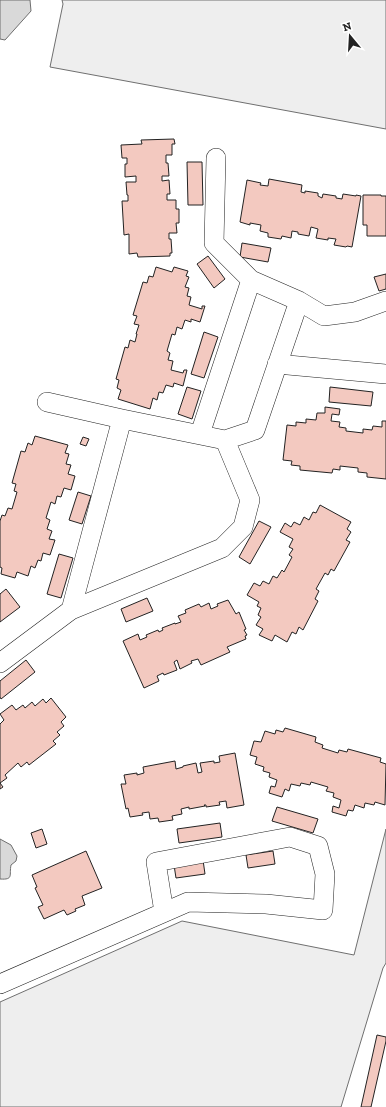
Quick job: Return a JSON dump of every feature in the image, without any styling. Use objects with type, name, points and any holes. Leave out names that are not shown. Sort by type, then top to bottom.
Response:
[{"type":"lane","points":[[216,158],[214,243],[251,280],[299,300],[324,316],[355,312],[386,301]]},
{"type":"lane","points":[[200,434],[251,280]]},
{"type":"lane","points":[[47,402],[225,440],[255,430],[299,300]]},
{"type":"lane","points":[[277,364],[386,374]]},
{"type":"lane","points":[[71,610],[122,419]]},
{"type":"lane","points":[[0,663],[71,610],[222,548],[243,527],[250,500],[225,440]]},
{"type":"lane","points":[[0,984],[188,902],[266,904],[323,910],[325,874],[318,846],[290,837],[156,862],[164,912]]},
{"type":"shaded area","points":[[0,0],[30,0],[31,11],[5,40],[0,39]]},
{"type":"shaded area","points":[[62,0],[386,0],[386,129],[50,67],[63,4]]},
{"type":"shaded area","points":[[386,829],[386,963],[383,968],[341,1107],[0,1107],[0,1002],[182,921],[354,955]]},
{"type":"shaded area","points":[[0,839],[11,845],[17,856],[16,861],[11,865],[10,876],[7,879],[0,879]]},
{"type":"building","points":[[174,139],[175,144],[172,144],[172,155],[166,155],[169,176],[162,176],[162,181],[169,180],[170,194],[167,194],[167,200],[176,200],[176,209],[179,209],[179,223],[176,223],[177,233],[169,233],[172,253],[170,253],[170,256],[138,257],[137,253],[129,254],[129,234],[124,235],[122,201],[128,201],[126,182],[136,182],[136,176],[125,177],[125,164],[127,164],[127,158],[122,158],[121,145],[142,144],[141,140]]},
{"type":"building","points":[[187,162],[202,162],[203,205],[188,205]]},
{"type":"building","points":[[269,179],[302,185],[301,192],[305,193],[305,191],[318,193],[318,196],[322,198],[323,194],[336,196],[336,198],[342,199],[343,194],[361,196],[352,247],[334,245],[336,239],[328,238],[328,240],[316,238],[318,229],[311,227],[309,236],[292,231],[291,238],[282,236],[281,239],[268,237],[268,233],[260,231],[261,225],[250,223],[250,225],[240,222],[247,180],[261,183],[260,185],[268,186]]},
{"type":"building","points":[[363,195],[386,196],[386,236],[367,236],[367,225],[363,225]]},
{"type":"building","points":[[242,243],[271,248],[268,262],[240,257]]},
{"type":"building","points":[[208,256],[225,279],[214,288],[197,264]]},
{"type":"building","points":[[156,267],[172,272],[174,267],[188,271],[186,276],[189,277],[185,287],[189,288],[187,296],[191,297],[189,305],[202,309],[202,306],[205,306],[200,322],[191,319],[191,322],[185,320],[182,329],[177,327],[175,335],[172,334],[167,351],[170,353],[168,360],[173,361],[171,370],[183,373],[184,370],[187,370],[183,386],[174,383],[173,387],[166,385],[163,393],[159,392],[157,400],[153,398],[150,409],[118,399],[121,390],[117,388],[119,380],[116,379],[125,347],[128,348],[130,340],[135,342],[139,325],[134,324],[137,316],[133,315],[143,282],[147,283],[149,276],[153,277]]},
{"type":"building","points":[[386,274],[386,289],[379,291],[374,277]]},
{"type":"building","points":[[204,332],[218,337],[204,378],[191,374]]},
{"type":"building","points":[[187,387],[201,391],[192,419],[178,414]]},
{"type":"building","points":[[330,387],[373,392],[371,406],[329,402]]},
{"type":"building","points":[[325,407],[340,409],[339,415],[332,414],[331,421],[340,422],[339,427],[346,428],[346,431],[363,433],[363,429],[372,430],[373,426],[382,427],[382,421],[386,421],[386,479],[367,477],[367,473],[358,472],[358,468],[340,466],[340,470],[333,469],[332,473],[300,470],[300,466],[291,465],[292,461],[283,460],[287,425],[296,426],[296,422],[306,423],[306,419],[316,420],[317,413],[325,413]]},
{"type":"building","points":[[35,436],[68,445],[65,453],[69,454],[66,464],[71,465],[68,474],[75,476],[71,490],[64,488],[61,497],[57,496],[55,504],[51,502],[46,518],[50,520],[47,529],[52,531],[49,539],[55,540],[50,555],[43,553],[41,561],[38,560],[35,568],[31,566],[28,576],[17,572],[15,578],[1,574],[0,521],[2,515],[5,516],[8,508],[12,509],[17,492],[14,491],[16,484],[12,483],[21,451],[25,452],[28,443],[32,445]]},
{"type":"building","points":[[83,437],[89,439],[86,446],[80,444]]},
{"type":"building","points":[[78,492],[91,496],[82,524],[69,520]]},
{"type":"building","points":[[320,505],[351,522],[347,529],[351,532],[346,540],[350,542],[334,571],[331,569],[328,575],[325,573],[316,589],[319,591],[315,599],[318,601],[303,630],[299,627],[296,634],[292,632],[287,642],[275,635],[272,641],[259,635],[263,629],[256,625],[261,617],[258,615],[261,608],[257,606],[259,602],[247,595],[254,583],[260,586],[263,581],[269,584],[273,576],[277,578],[282,570],[284,572],[292,557],[289,555],[293,549],[289,547],[293,539],[280,532],[285,523],[291,527],[294,522],[300,525],[304,517],[309,520],[313,512],[316,513]]},
{"type":"building","points":[[259,521],[271,527],[250,564],[239,557]]},
{"type":"building","points":[[59,554],[73,558],[61,598],[47,594]]},
{"type":"building","points":[[6,589],[20,607],[0,622],[0,594]]},
{"type":"building","points":[[147,598],[153,611],[126,622],[121,609]]},
{"type":"building","points":[[228,600],[236,614],[239,612],[246,629],[244,630],[247,635],[245,636],[246,639],[227,647],[230,652],[201,665],[198,659],[191,661],[192,663],[180,669],[177,660],[174,662],[177,670],[157,676],[159,681],[144,688],[123,641],[138,634],[140,640],[147,637],[146,635],[158,630],[159,632],[163,630],[162,628],[181,622],[178,616],[186,613],[185,610],[199,604],[201,607],[209,603],[211,609],[218,606],[217,604]]},
{"type":"building","points":[[26,660],[35,672],[1,699],[0,681]]},
{"type":"building","points":[[51,698],[66,717],[61,722],[64,726],[57,732],[60,735],[53,741],[56,744],[29,765],[27,762],[21,767],[18,763],[5,775],[7,778],[0,783],[0,724],[4,720],[0,714],[12,705],[16,710],[23,705],[25,708],[32,702],[35,706],[43,699],[46,703]]},
{"type":"building","points":[[285,728],[316,737],[315,742],[323,745],[322,748],[338,753],[339,750],[347,752],[348,749],[381,758],[380,762],[386,764],[385,805],[375,802],[374,805],[365,803],[364,808],[355,805],[353,811],[348,810],[346,816],[332,812],[333,806],[339,808],[341,800],[333,797],[334,793],[326,791],[328,787],[311,782],[310,785],[301,783],[300,786],[291,784],[289,791],[285,789],[282,797],[269,793],[271,786],[275,787],[277,780],[269,777],[270,773],[263,771],[264,767],[255,764],[257,757],[250,755],[254,741],[261,742],[265,731],[275,734],[276,730],[283,732]]},
{"type":"building","points":[[235,753],[244,805],[227,808],[226,801],[219,802],[220,805],[206,807],[206,805],[204,805],[205,806],[189,809],[189,807],[181,809],[182,814],[172,816],[173,820],[159,822],[158,818],[150,819],[149,812],[142,813],[143,815],[130,817],[128,808],[126,809],[121,784],[126,784],[124,775],[137,773],[137,775],[144,773],[143,767],[175,761],[176,769],[196,763],[198,773],[202,772],[200,763],[214,761],[214,763],[220,762],[219,756]]},
{"type":"building","points":[[277,807],[318,819],[313,833],[272,821]]},
{"type":"building","points":[[220,823],[222,837],[179,843],[177,829]]},
{"type":"building","points":[[42,829],[47,844],[36,848],[31,833]]},
{"type":"building","points":[[86,851],[102,888],[82,896],[85,905],[75,909],[76,911],[67,915],[64,910],[44,919],[38,907],[43,905],[35,888],[37,887],[32,875]]},
{"type":"building","points":[[273,851],[275,864],[248,868],[246,855]]},
{"type":"building","points":[[203,860],[205,874],[176,878],[174,865]]},
{"type":"building","points":[[377,1035],[386,1037],[386,1041],[371,1107],[361,1107]]}]
